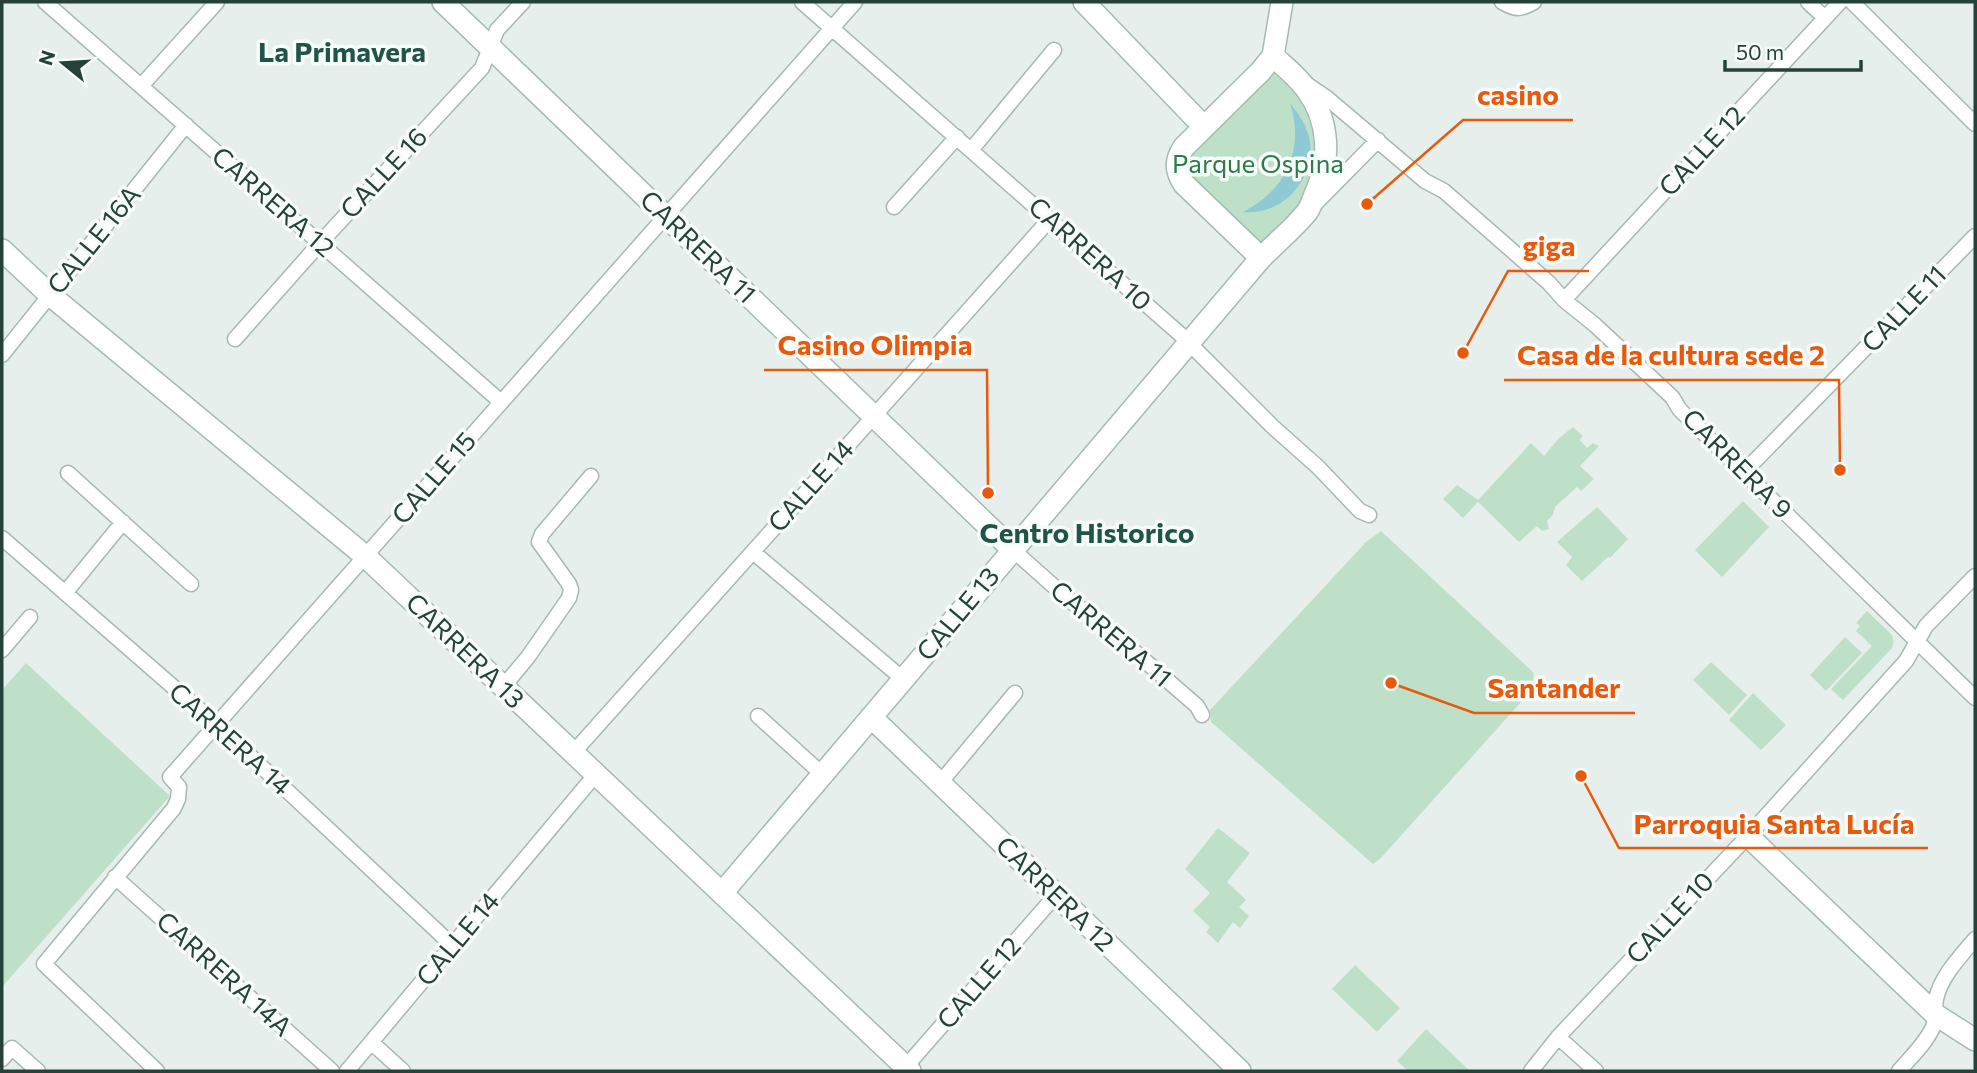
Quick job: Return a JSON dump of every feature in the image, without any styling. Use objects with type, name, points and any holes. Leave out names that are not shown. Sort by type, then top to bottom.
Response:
[{"type":"main road","name":"CARRERA 11","points":[[443,2],[1013,550]]},
{"type":"main road","points":[[1084,2],[1204,127]]},
{"type":"main road","points":[[1261,258],[1184,184],[1176,166],[1178,155],[1184,146],[1273,56],[1282,2]]},
{"type":"main road","name":"CALLE 13","points":[[722,893],[1261,258],[1307,211],[1321,182],[1326,155],[1324,127],[1314,101],[1298,78],[1273,56]]},
{"type":"main road","name":"CARRERA 13","points":[[2,250],[50,295],[365,556],[906,1070]]},
{"type":"main road","name":"CARRERA 12","points":[[871,717],[1056,895],[1217,1063],[1240,1071]]},
{"type":"main road","points":[[1748,835],[1936,1015],[1975,1040]]},
{"type":"street","name":"CARRERA 12","points":[[45,2],[501,401]]},
{"type":"street","points":[[141,86],[217,2]]},
{"type":"street","name":"CALLE 16","points":[[235,339],[482,68],[497,30],[523,2]]},
{"type":"street","name":"CARRERA 10","points":[[802,2],[1189,342],[1360,511],[1369,515]]},
{"type":"street","name":"CALLE 15","points":[[157,1071],[44,964],[174,808],[179,787],[170,777],[855,2]]},
{"type":"street","points":[[1502,2],[1516,9],[1530,4]]},
{"type":"street","points":[[1808,2],[1825,18]]},
{"type":"street","name":"CALLE 12","points":[[1564,300],[1840,2]]},
{"type":"street","points":[[1852,2],[1975,124]]},
{"type":"street","points":[[971,150],[1054,50]]},
{"type":"street","name":"CARRERA 9","points":[[1298,78],[1328,98],[1425,181],[1444,191],[1595,325],[1975,698]]},
{"type":"street","name":"CALLE 16A","points":[[2,355],[186,125]]},
{"type":"street","points":[[894,207],[957,137]]},
{"type":"street","name":"CALLE 13","points":[[1307,211],[1327,194],[1378,140]]},
{"type":"street","name":"CALLE 14","points":[[573,753],[1050,219]]},
{"type":"street","name":"CALLE 11","points":[[1744,472],[1975,236]]},
{"type":"street","points":[[68,473],[191,584]]},
{"type":"street","points":[[503,687],[528,657],[569,598],[569,584],[539,542],[542,534],[591,476]]},
{"type":"street","points":[[65,593],[123,522]]},
{"type":"street","name":"CARRERA 14","points":[[2,538],[216,725],[452,945]]},
{"type":"street","name":"CARRERA 11","points":[[1013,550],[1197,706],[1202,715]]},
{"type":"street","points":[[753,552],[903,679]]},
{"type":"street","name":"CALLE 10","points":[[1531,1071],[1558,1037],[1748,835],[1906,661],[1926,626],[1975,576]]},
{"type":"street","points":[[2,650],[30,617]]},
{"type":"street","points":[[940,783],[1016,693]]},
{"type":"street","points":[[758,716],[822,775]]},
{"type":"street","name":"CALLE 14","points":[[346,1071],[596,774]]},
{"type":"street","name":"CARRERA 14A","points":[[116,877],[332,1071]]},
{"type":"street","name":"CALLE 12","points":[[906,1070],[1056,895]]},
{"type":"street","points":[[1899,1071],[1930,1032],[1936,1015],[1936,998],[1943,982],[1975,939]]},
{"type":"street","points":[[1558,1037],[1596,1071]]},
{"type":"street","points":[[371,1042],[403,1071]]},
{"type":"street","points":[[2,1059],[12,1048],[38,1071]]},
{"type":"green space","name":"Parque Ospina","points":[[1275,65],[1304,95],[1321,146],[1302,204],[1258,247],[1195,188],[1182,161]]},
{"type":"green space","points":[[1573,427],[1583,436],[1580,440],[1587,448],[1593,443],[1599,446],[1580,466],[1594,479],[1581,491],[1577,487],[1555,507],[1553,515],[1547,521],[1549,529],[1542,531],[1537,526],[1519,542],[1478,502],[1463,518],[1443,499],[1457,485],[1478,500],[1531,443],[1544,456],[1559,438]]},
{"type":"green space","points":[[1743,501],[1769,527],[1722,577],[1695,550]]},
{"type":"green space","points":[[1597,507],[1628,539],[1582,581],[1566,565],[1572,557],[1557,542]]},
{"type":"green space","points":[[1381,531],[1534,673],[1531,691],[1373,864],[1211,722],[1210,710],[1366,542]]},
{"type":"green space","points":[[1867,611],[1891,634],[1893,646],[1843,700],[1831,689],[1872,646],[1856,631],[1860,626],[1856,623]]},
{"type":"green space","points":[[1845,637],[1862,653],[1826,691],[1810,675]]},
{"type":"green space","points":[[1711,662],[1747,695],[1729,715],[1693,680]]},
{"type":"green space","points":[[26,663],[170,796],[2,987],[2,690]]},
{"type":"green space","points":[[1753,693],[1786,725],[1761,750],[1729,720]]},
{"type":"green space","points":[[1218,828],[1250,853],[1227,882],[1246,900],[1239,907],[1249,916],[1240,928],[1233,922],[1218,943],[1206,932],[1210,927],[1193,911],[1210,893],[1185,869]]},
{"type":"green space","points":[[1355,965],[1400,1008],[1377,1032],[1332,989]]},
{"type":"green space","points":[[1426,1029],[1470,1071],[1408,1071],[1397,1061]]},
{"type":"water","points":[[1290,103],[1303,121],[1309,136],[1310,156],[1307,170],[1293,193],[1283,202],[1257,212],[1243,212],[1271,192],[1288,167],[1295,137]]},
{"type":"place","name":"casino","points":[[1367,204]]},
{"type":"place","name":"giga","points":[[1463,353]]},
{"type":"place","name":"Casa de la cultura sede 2","points":[[1840,470]]},
{"type":"place","name":"Casino Olimpia","points":[[988,493]]},
{"type":"place","name":"Santander","points":[[1391,683]]},
{"type":"place","name":"Parroquia Santa Lucía","points":[[1581,776]]},
{"type":"district","name":"La Primavera","points":[[342,52]]},
{"type":"district","name":"Centro Historico","points":[[1087,533]]}]
